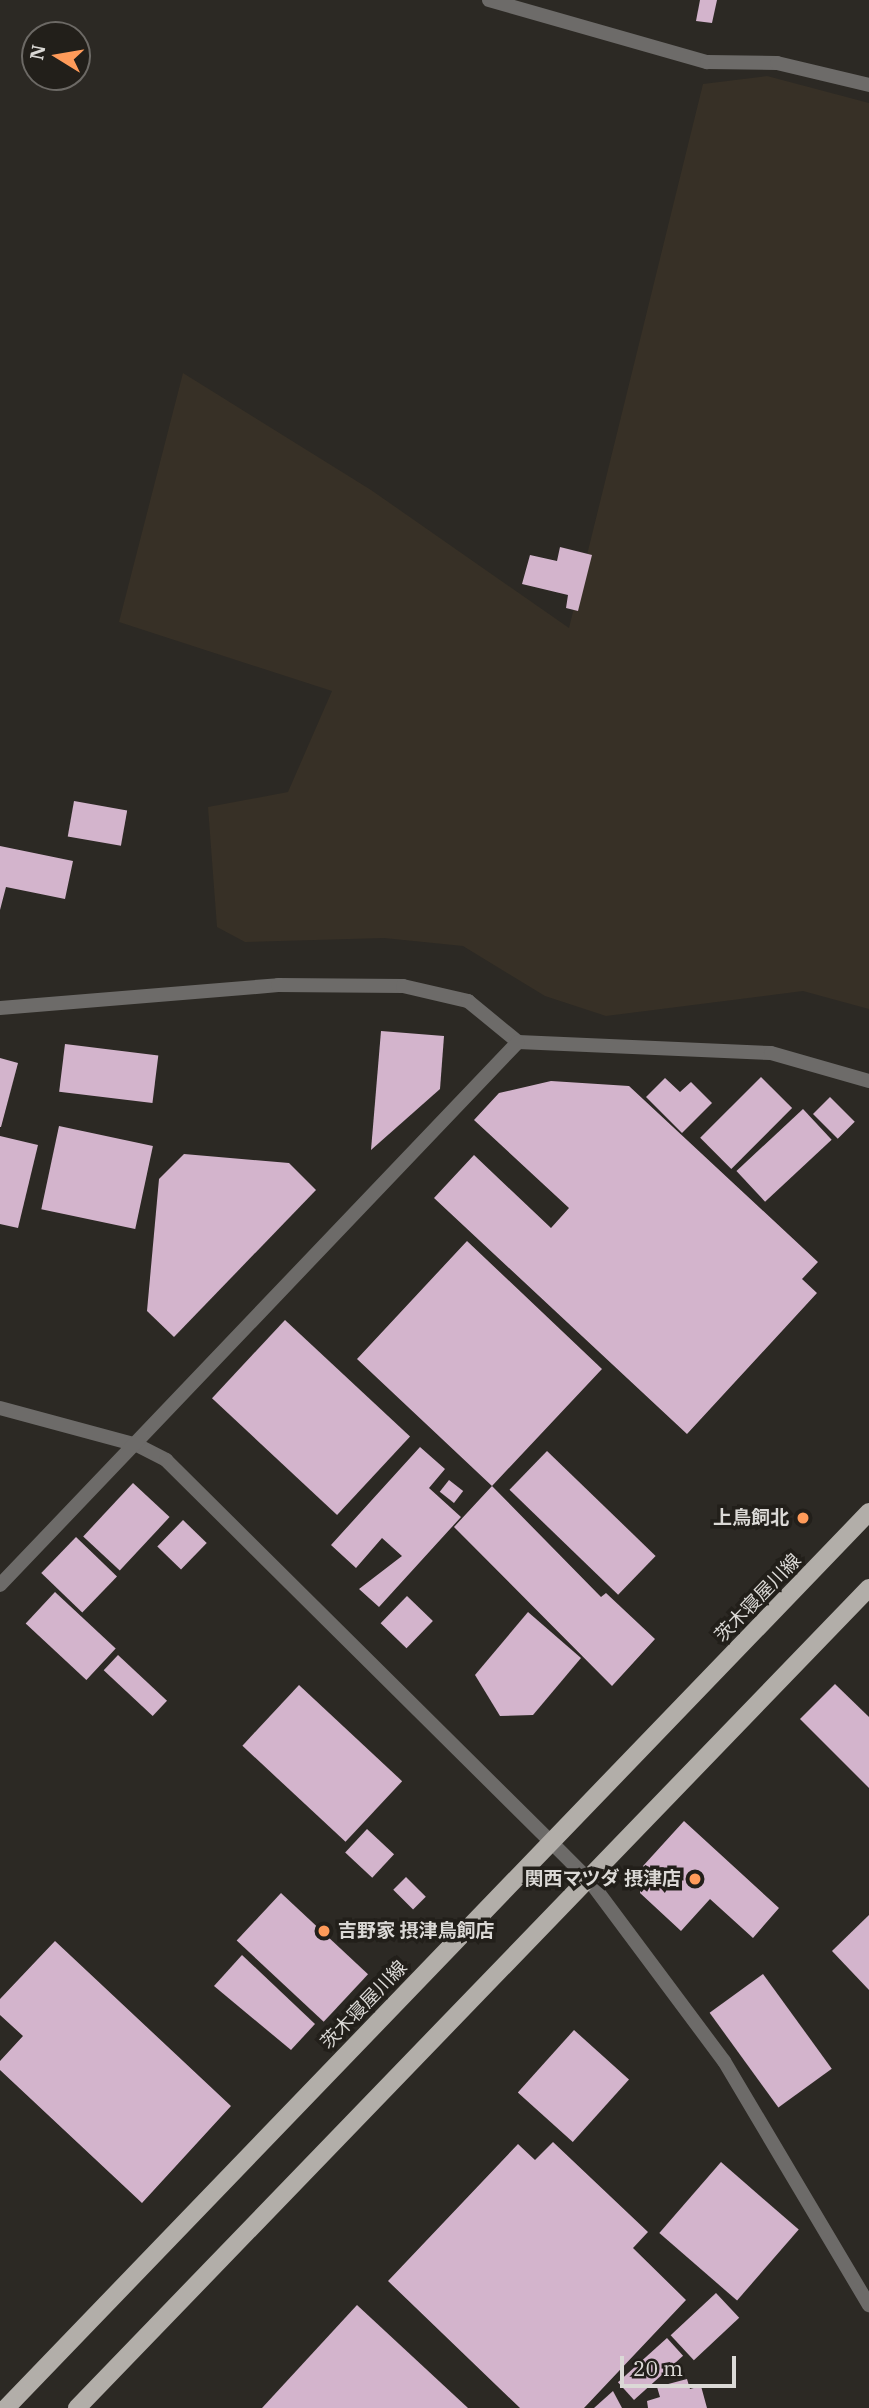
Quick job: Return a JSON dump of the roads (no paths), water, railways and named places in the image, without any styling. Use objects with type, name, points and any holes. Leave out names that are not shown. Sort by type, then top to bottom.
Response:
[{"type":"main road","name":"茨木寝屋川線","points":[[6,2408],[869,1512]]},
{"type":"main road","points":[[77,2408],[589,1881],[869,1588]]},
{"type":"street","points":[[489,0],[707,62],[777,63],[869,85]]},
{"type":"street","points":[[0,1007],[278,985],[403,986],[468,1001],[518,1042],[771,1053],[869,1081]]},
{"type":"street","points":[[0,1585],[137,1445],[518,1042]]},
{"type":"street","points":[[0,1408],[137,1445],[166,1460],[589,1881],[724,2061],[869,2305]]},
{"type":"place","name":"上鳥飼北","points":[[803,1518]]},
{"type":"place","name":"関西マツダ 摂津店","points":[[695,1879]]},
{"type":"place","name":"吉野家 摂津鳥飼店","points":[[324,1931]]}]
